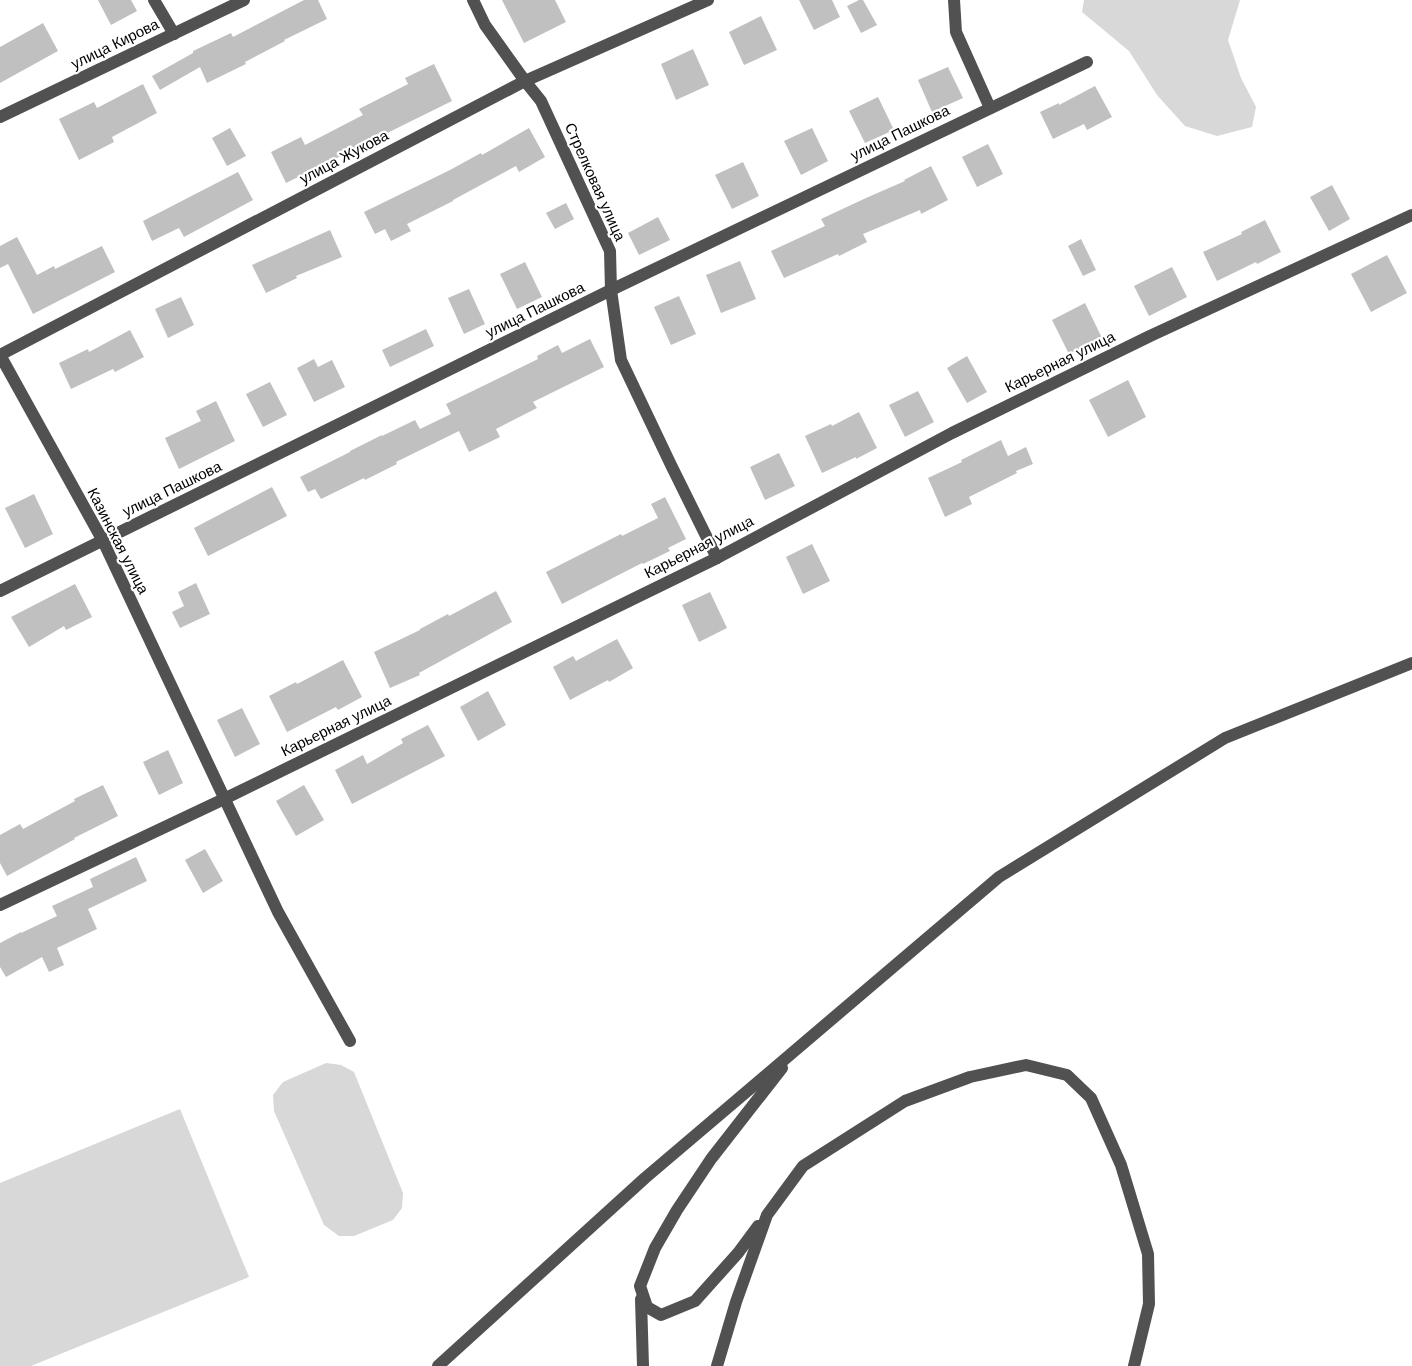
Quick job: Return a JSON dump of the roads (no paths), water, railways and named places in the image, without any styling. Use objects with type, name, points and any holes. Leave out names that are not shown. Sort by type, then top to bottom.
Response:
[{"type":"street","points":[[154,0],[174,34]]},
{"type":"street","name":"улица Кирова","points":[[0,117],[244,0]]},
{"type":"street","name":"Стрелковая улица","points":[[473,0],[485,25],[541,100],[610,251],[611,290],[621,360],[717,558]]},
{"type":"street","name":"улица Жукова","points":[[0,355],[525,81],[708,0]]},
{"type":"street","points":[[954,0],[956,32],[990,108]]},
{"type":"street","name":"улица Пашкова","points":[[0,591],[611,290],[1086,62]]},
{"type":"street","name":"Карьерная улица","points":[[0,906],[224,800],[717,558],[960,429],[1150,336],[1412,215]]},
{"type":"street","name":"Казинская улица","points":[[0,355],[103,541],[278,912],[350,1042]]},
{"type":"street","points":[[438,1366],[645,1178],[1000,877],[1225,738],[1412,663]]},
{"type":"street","points":[[643,1366],[640,1286],[655,1248],[711,1159],[800,1047]]},
{"type":"street","points":[[640,1286],[647,1307],[662,1315],[695,1301],[738,1253],[803,1166],[905,1101],[970,1077],[1026,1065],[1067,1075],[1091,1098],[1121,1165],[1148,1254],[1149,1304],[1134,1366]]},
{"type":"street","points":[[716,1366],[766,1215]]}]
